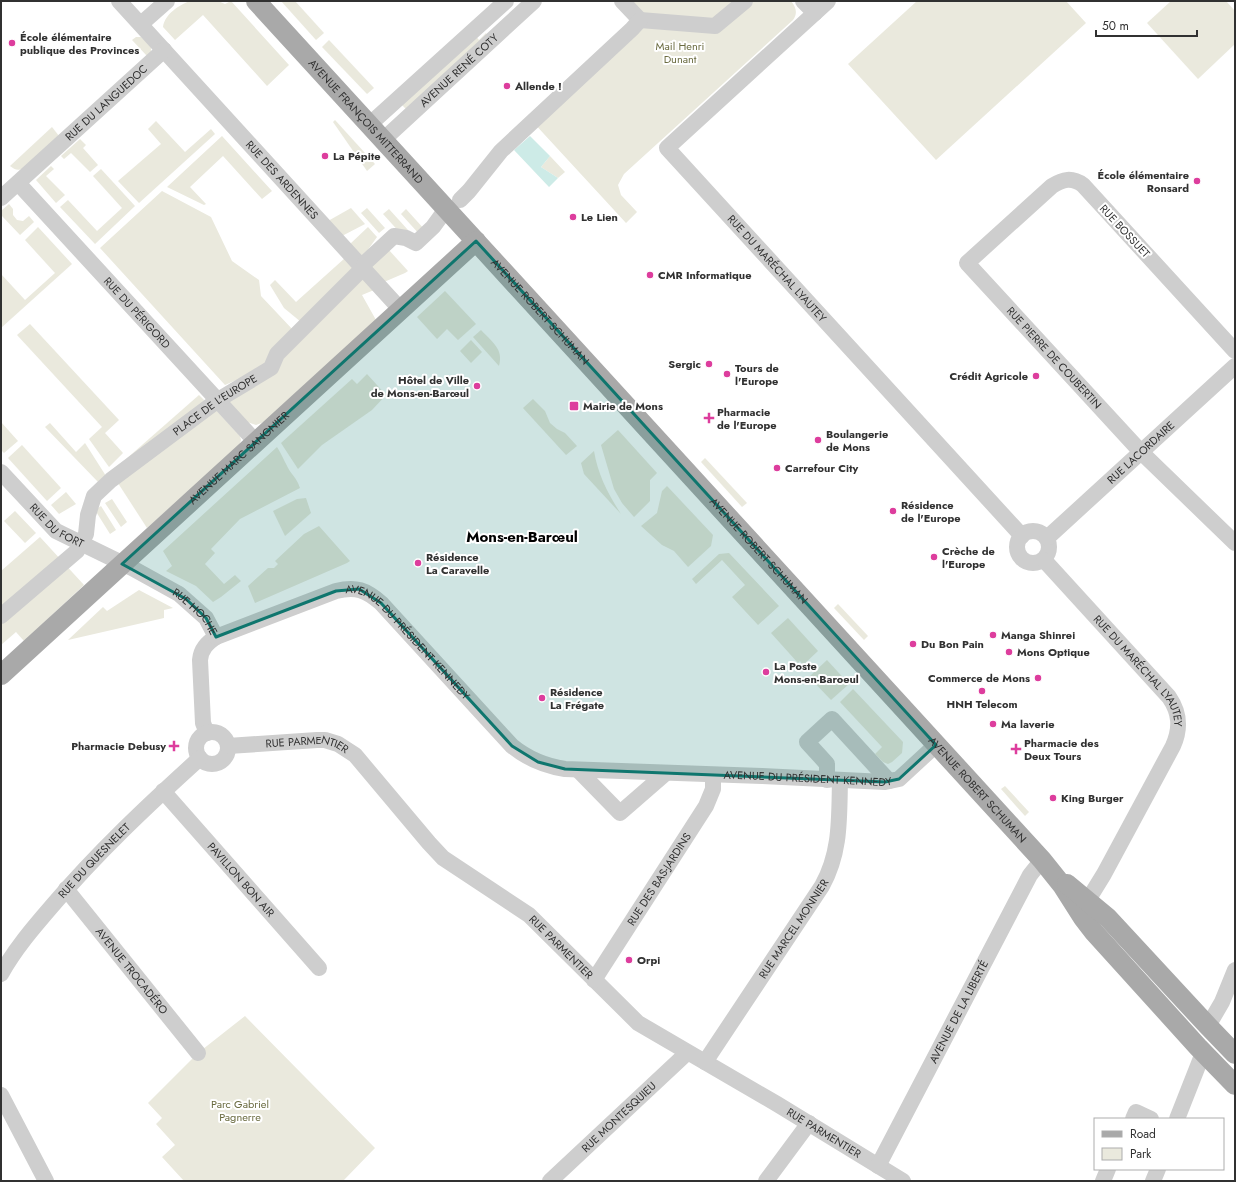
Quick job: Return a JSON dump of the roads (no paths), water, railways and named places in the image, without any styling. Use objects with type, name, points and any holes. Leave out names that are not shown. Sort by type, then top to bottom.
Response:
[{"type":"main road","name":"AVENUE FRANÇOIS MITTERRAND","points":[[256,1],[476,241]]},
{"type":"main road","name":"AVENUE MARC SANGNIER","points":[[1,675],[476,241]]},
{"type":"main road","name":"AVENUE ROBERT SCHUMAN","points":[[476,241],[1042,860],[1062,885],[1086,923],[1203,1052],[1235,1085]]},
{"type":"main road","name":"AVENUE ROBERT SCHUMAN","points":[[1042,860],[1108,918],[1235,1054]]},
{"type":"main road","points":[[1203,1052],[1212,1031]]},
{"type":"street","points":[[119,1],[164,50]]},
{"type":"street","name":"AVENUE RENÉ COTY","points":[[369,125],[506,1]]},
{"type":"street","name":"AVENUE RENÉ COTY","points":[[383,140],[534,1]]},
{"type":"street","points":[[622,1],[640,20],[715,26],[745,1]]},
{"type":"street","points":[[804,1],[815,13],[828,1]]},
{"type":"street","points":[[141,24],[167,3]]},
{"type":"street","name":"RUE DU MARÉCHAL LYAUTEY","points":[[815,13],[667,148],[1022,536]]},
{"type":"street","points":[[460,200],[501,151],[640,20]]},
{"type":"street","name":"RUE DU LANGUEDOC","points":[[1,198],[164,50]]},
{"type":"street","name":"RUE DES ARDENNES","points":[[164,50],[401,310]]},
{"type":"street","name":"RUE BOSSUET","points":[[967,263],[1052,186],[1062,180],[1074,180],[1083,185],[1235,351]]},
{"type":"street","name":"RUE DU PÉRIGORD","points":[[18,183],[256,442]]},
{"type":"street","name":"PLACE DE L'EUROPE","points":[[1,616],[77,551],[86,534],[88,515],[94,496],[111,480],[218,400],[271,368],[277,354],[363,268],[366,262],[394,236],[406,238],[416,243],[433,228],[442,216]]},
{"type":"street","name":"RUE PIERRE DE COUBERTIN","points":[[967,263],[1141,452],[1235,543]]},
{"type":"street","name":"RUE LACORDAIRE","points":[[1047,538],[1235,366]]},
{"type":"street","name":"RUE DU FORT","points":[[1,472],[51,528],[61,535],[122,564]]},
{"type":"street","points":[[1035,531],[1043,534],[1047,538],[1049,544],[1048,555],[1039,563],[1028,563],[1021,558],[1017,552],[1017,546],[1022,536],[1027,532],[1035,531]]},
{"type":"street","name":"RUE DU MARÉCHAL LYAUTEY","points":[[1044,560],[1169,697],[1177,710],[1179,718],[1178,733],[1173,746],[1104,874],[1088,900]]},
{"type":"street","name":"RUE HOCHE","points":[[122,564],[186,599],[206,618],[212,627],[216,637],[203,648],[200,660],[203,723],[207,732]]},
{"type":"street","name":"AVENUE DU PRÉSIDENT KENNEDY","points":[[216,637],[336,591],[351,588],[359,589],[374,597],[381,603],[512,746],[528,758],[565,770],[889,781],[899,779],[903,776],[936,745]]},
{"type":"street","name":"RUE MARCEL MONNIER","points":[[705,1062],[822,886],[830,870],[837,845],[833,780],[827,764],[807,742],[832,719],[889,781]]},
{"type":"street","points":[[207,732],[221,734],[226,739],[228,746],[226,755],[220,762],[214,764],[208,763],[200,758],[196,752],[197,743],[200,737],[207,732]]},
{"type":"street","name":"RUE PARMENTIER","points":[[228,746],[317,740],[333,742],[344,747],[358,758],[440,855],[529,915],[638,1023],[809,1123],[902,1181]]},
{"type":"street","name":"RUE DU QUESNELET","points":[[1,974],[18,948],[66,889],[110,842],[200,758]]},
{"type":"street","points":[[578,770],[620,813],[666,773]]},
{"type":"street","name":"RUE DES BAS-JARDINS","points":[[594,980],[706,806],[713,789],[713,775]]},
{"type":"street","name":"PAVILLON BON AIR","points":[[163,791],[319,968]]},
{"type":"street","name":"AVENUE DE LA LIBERTÉ","points":[[878,1166],[1030,875],[1042,860]]},
{"type":"street","name":"AVENUE TROCADÉRO","points":[[66,889],[198,1053]]},
{"type":"street","points":[[1212,1031],[1235,970]]},
{"type":"street","points":[[1177,1118],[1203,1052]]},
{"type":"street","name":"RUE MONTESQUIEU","points":[[550,1181],[688,1053]]},
{"type":"street","points":[[1,1095],[46,1181]]},
{"type":"street","points":[[1133,1118],[1136,1112],[1149,1118]]},
{"type":"street","points":[[766,1181],[809,1123]]},
{"type":"street","points":[[1103,1181],[1108,1170]]},
{"type":"street","points":[[1153,1181],[1158,1170]]},
{"type":"water","points":[[530,136],[550,156],[541,167],[558,178],[549,187],[514,150]]},
{"type":"place","name":"École élémentaire publique des Provinces","points":[[12,43]]},
{"type":"place","name":"Allende !","points":[[507,86]]},
{"type":"place","name":"La Pépite","points":[[325,156]]},
{"type":"place","name":"École élémentaire Ronsard","points":[[1197,181]]},
{"type":"place","name":"Le Lien","points":[[573,217]]},
{"type":"place","name":"CMR Informatique","points":[[650,275]]},
{"type":"place","name":"Sergic","points":[[709,364]]},
{"type":"place","name":"Tours de l'Europe","points":[[727,374]]},
{"type":"place","name":"Crédit Agricole","points":[[1036,376]]},
{"type":"place","name":"Hôtel de Ville de Mons-en-Barœul","points":[[477,386]]},
{"type":"place","name":"Mairie de Mons","points":[[574,406]]},
{"type":"place","name":"Pharmacie de l'Europe","points":[[709,418]]},
{"type":"place","name":"Boulangerie de Mons","points":[[818,440]]},
{"type":"place","name":"Carrefour City","points":[[777,468]]},
{"type":"place","name":"Résidence de l'Europe","points":[[893,511]]},
{"type":"place","name":"Crèche de l'Europe","points":[[934,557]]},
{"type":"place","name":"Résidence La Caravelle","points":[[418,563]]},
{"type":"place","name":"Manga Shinrei","points":[[993,635]]},
{"type":"place","name":"Du Bon Pain","points":[[913,644]]},
{"type":"place","name":"Mons Optique","points":[[1009,652]]},
{"type":"place","name":"La Poste Mons-en-Baroeul","points":[[766,672]]},
{"type":"place","name":"Commerce de Mons","points":[[1038,678]]},
{"type":"place","name":"HNH Telecom","points":[[982,691]]},
{"type":"place","name":"Résidence La Frégate","points":[[542,698]]},
{"type":"place","name":"Ma laverie","points":[[993,724]]},
{"type":"place","name":"Pharmacie Debusy","points":[[174,746]]},
{"type":"place","name":"Pharmacie des Deux Tours","points":[[1016,749]]},
{"type":"place","name":"King Burger","points":[[1053,798]]},
{"type":"place","name":"Orpi","points":[[629,960]]},
{"type":"district","name":"Mons-en-Barœul","points":[[522,537]]},
{"type":"park label","name":"Mail Henri Dunant","points":[[680,52]]},
{"type":"park label","name":"Parc Gabriel Pagnerre","points":[[240,1110]]}]
